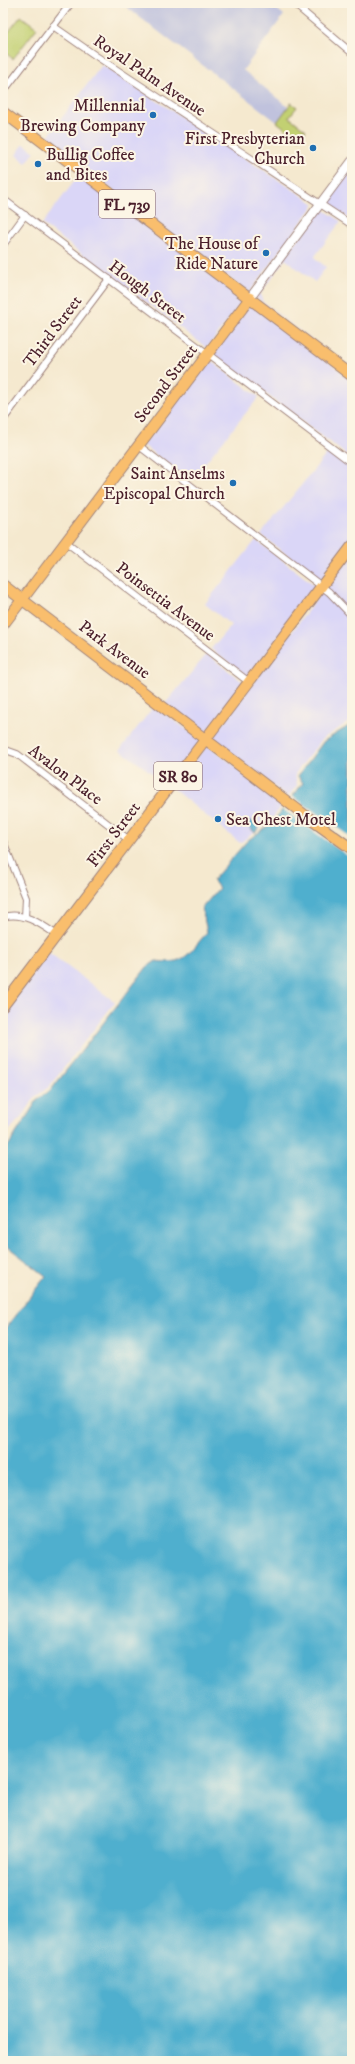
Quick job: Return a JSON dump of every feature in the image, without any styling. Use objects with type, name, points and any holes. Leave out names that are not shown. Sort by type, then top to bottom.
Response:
[{"type":"main road","name":"FL 739","points":[[3,112],[250,298]]},
{"type":"main road","name":"Second Street","points":[[3,625],[250,298]]},
{"type":"main road","points":[[250,298],[352,376]]},
{"type":"main road","name":"First Street","points":[[3,1006],[352,546]]},
{"type":"main road","name":"Park Avenue","points":[[3,585],[352,849]]},
{"type":"street","points":[[3,92],[70,3]]},
{"type":"street","points":[[293,3],[352,53]]},
{"type":"street","name":"Royal Palm Avenue","points":[[53,26],[352,225]]},
{"type":"street","name":"Second Street","points":[[250,298],[352,161]]},
{"type":"street","name":"Hough Street","points":[[3,199],[352,464]]},
{"type":"street","points":[[3,245],[25,215]]},
{"type":"street","name":"Third Street","points":[[3,420],[109,279]]},
{"type":"street","points":[[138,445],[322,586],[352,616]]},
{"type":"street","name":"Poinsettia Avenue","points":[[66,542],[249,682]]},
{"type":"street","name":"Avalon Place","points":[[3,750],[17,754],[129,840]]},
{"type":"street","points":[[3,841],[26,898],[25,917]]},
{"type":"street","points":[[3,917],[25,917],[36,921],[57,935]]},
{"type":"shaded area","points":[[121,3],[269,3],[284,15],[243,70],[288,107],[277,122]]},
{"type":"shaded area","points":[[102,65],[315,204],[249,293],[46,139]]},
{"type":"shaded area","points":[[24,144],[35,152],[26,163],[16,155]]},
{"type":"shaded area","points":[[352,167],[352,221],[326,202]]},
{"type":"shaded area","points":[[80,174],[245,298],[207,348],[42,224]]},
{"type":"shaded area","points":[[321,208],[341,221],[315,256],[316,259],[326,267],[315,282],[285,259],[260,294],[263,302],[352,371],[255,297]]},
{"type":"shaded area","points":[[251,303],[352,380],[352,459],[212,353]]},
{"type":"shaded area","points":[[208,359],[259,397],[190,481],[143,445]]},
{"type":"shaded area","points":[[296,425],[352,468],[352,540],[321,581],[261,535],[329,451]]},
{"type":"shaded area","points":[[256,540],[317,587],[248,677],[211,649],[231,625],[205,604]]},
{"type":"shaded area","points":[[352,552],[352,720],[322,739],[295,774],[297,785],[288,797],[211,739]]},
{"type":"shaded area","points":[[207,654],[244,683],[205,734],[165,704]]},
{"type":"shaded area","points":[[154,706],[201,740],[167,784],[120,750]]},
{"type":"shaded area","points":[[207,745],[284,803],[271,820],[240,843],[173,789]]},
{"type":"shaded area","points":[[48,952],[115,1002],[49,1087],[35,1097],[25,1113],[3,1137],[3,1012]]},
{"type":"green space","points":[[21,16],[37,28],[13,59],[3,51],[3,33],[6,35]]},
{"type":"green space","points":[[291,103],[297,107],[289,117],[306,130],[299,139],[277,122]]},
{"type":"water","points":[[352,724],[352,2061],[3,2061],[3,1331],[46,1276],[3,1243],[3,1154],[38,1099],[51,1090],[147,967],[156,961],[166,962],[180,960],[189,953],[205,935],[207,932],[202,908],[219,888],[213,880],[247,841],[273,822],[303,783],[298,776],[324,741]]},
{"type":"water","points":[[250,820],[259,827],[255,833],[247,824]]},
{"type":"pier","points":[[291,795],[352,838],[352,859],[281,808]]},
{"type":"place","name":"Millennial Brewing Company","points":[[153,115]]},
{"type":"place","name":"First Presbyterian Church","points":[[313,148]]},
{"type":"place","name":"Bullig Coffee and Bites","points":[[38,164]]},
{"type":"place","name":"The House of Ride Nature","points":[[266,253]]},
{"type":"place","name":"Saint Anselms Episcopal Church","points":[[233,483]]},
{"type":"place","name":"Sea Chest Motel","points":[[218,819]]}]
